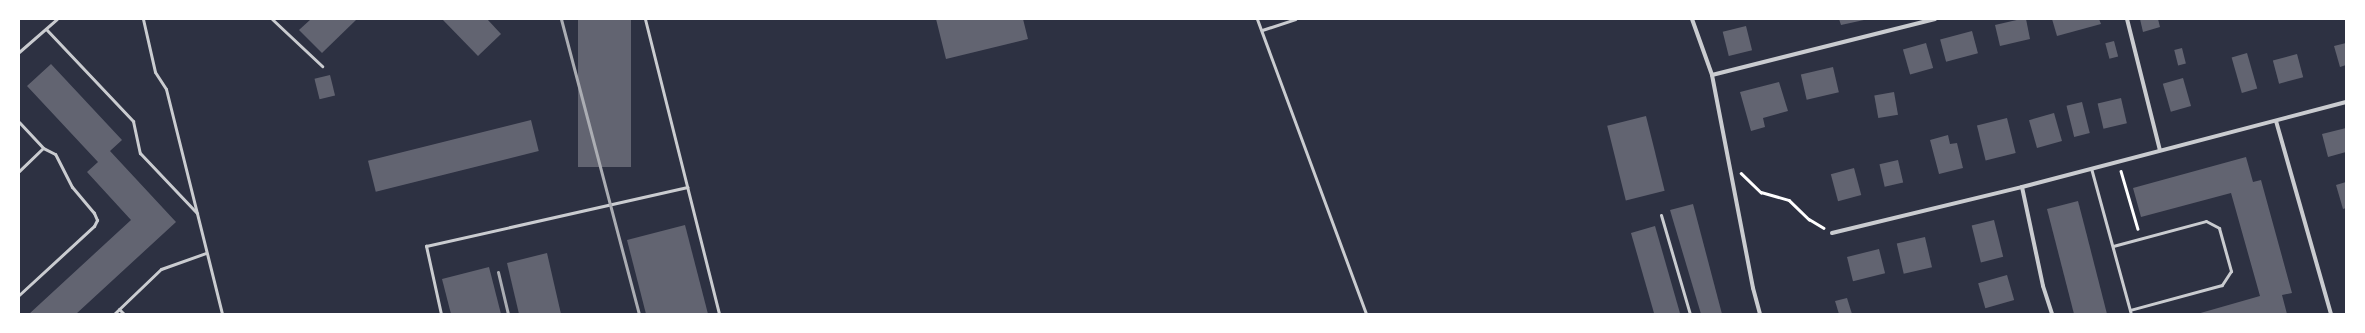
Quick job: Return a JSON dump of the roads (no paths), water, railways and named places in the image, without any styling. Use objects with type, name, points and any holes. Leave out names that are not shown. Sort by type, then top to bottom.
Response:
[{"type":"street","points":[[1692,19],[1712,75],[1753,288],[1760,314]]},
{"type":"street","points":[[1712,75],[1935,19]]},
{"type":"street","points":[[2127,19],[2160,150]]},
{"type":"street","points":[[1832,233],[2022,187],[2346,102]]},
{"type":"street","points":[[2276,121],[2331,314]]},
{"type":"street","points":[[2022,187],[2042,286],[2052,314]]},
{"type":"lane","points":[[19,52],[57,19]]},
{"type":"lane","points":[[143,19],[155,72],[166,89],[222,314]]},
{"type":"lane","points":[[272,19],[322,66]]},
{"type":"lane","points":[[645,19],[719,314]]},
{"type":"lane","points":[[1257,19],[1366,314]]},
{"type":"lane","points":[[1262,30],[1295,19]]},
{"type":"lane","points":[[46,29],[133,122],[140,153],[198,213]]},
{"type":"lane","points":[[19,122],[43,148],[55,154],[72,187],[94,213],[97,220],[94,226],[19,295]]},
{"type":"lane","points":[[19,171],[43,148]]},
{"type":"lane","points":[[2091,168],[2131,314]]},
{"type":"lane","points":[[441,314],[426,246],[687,187]]},
{"type":"lane","points":[[1661,215],[1690,314]]},
{"type":"lane","points":[[2113,246],[2206,221],[2219,228],[2231,271],[2222,285],[2130,310]]},
{"type":"lane","points":[[114,314],[161,269],[206,253]]},
{"type":"lane","points":[[119,309],[124,314]]},
{"type":"railway","points":[[561,19],[639,314]]},
{"type":"railway","points":[[498,272],[508,314]]}]
